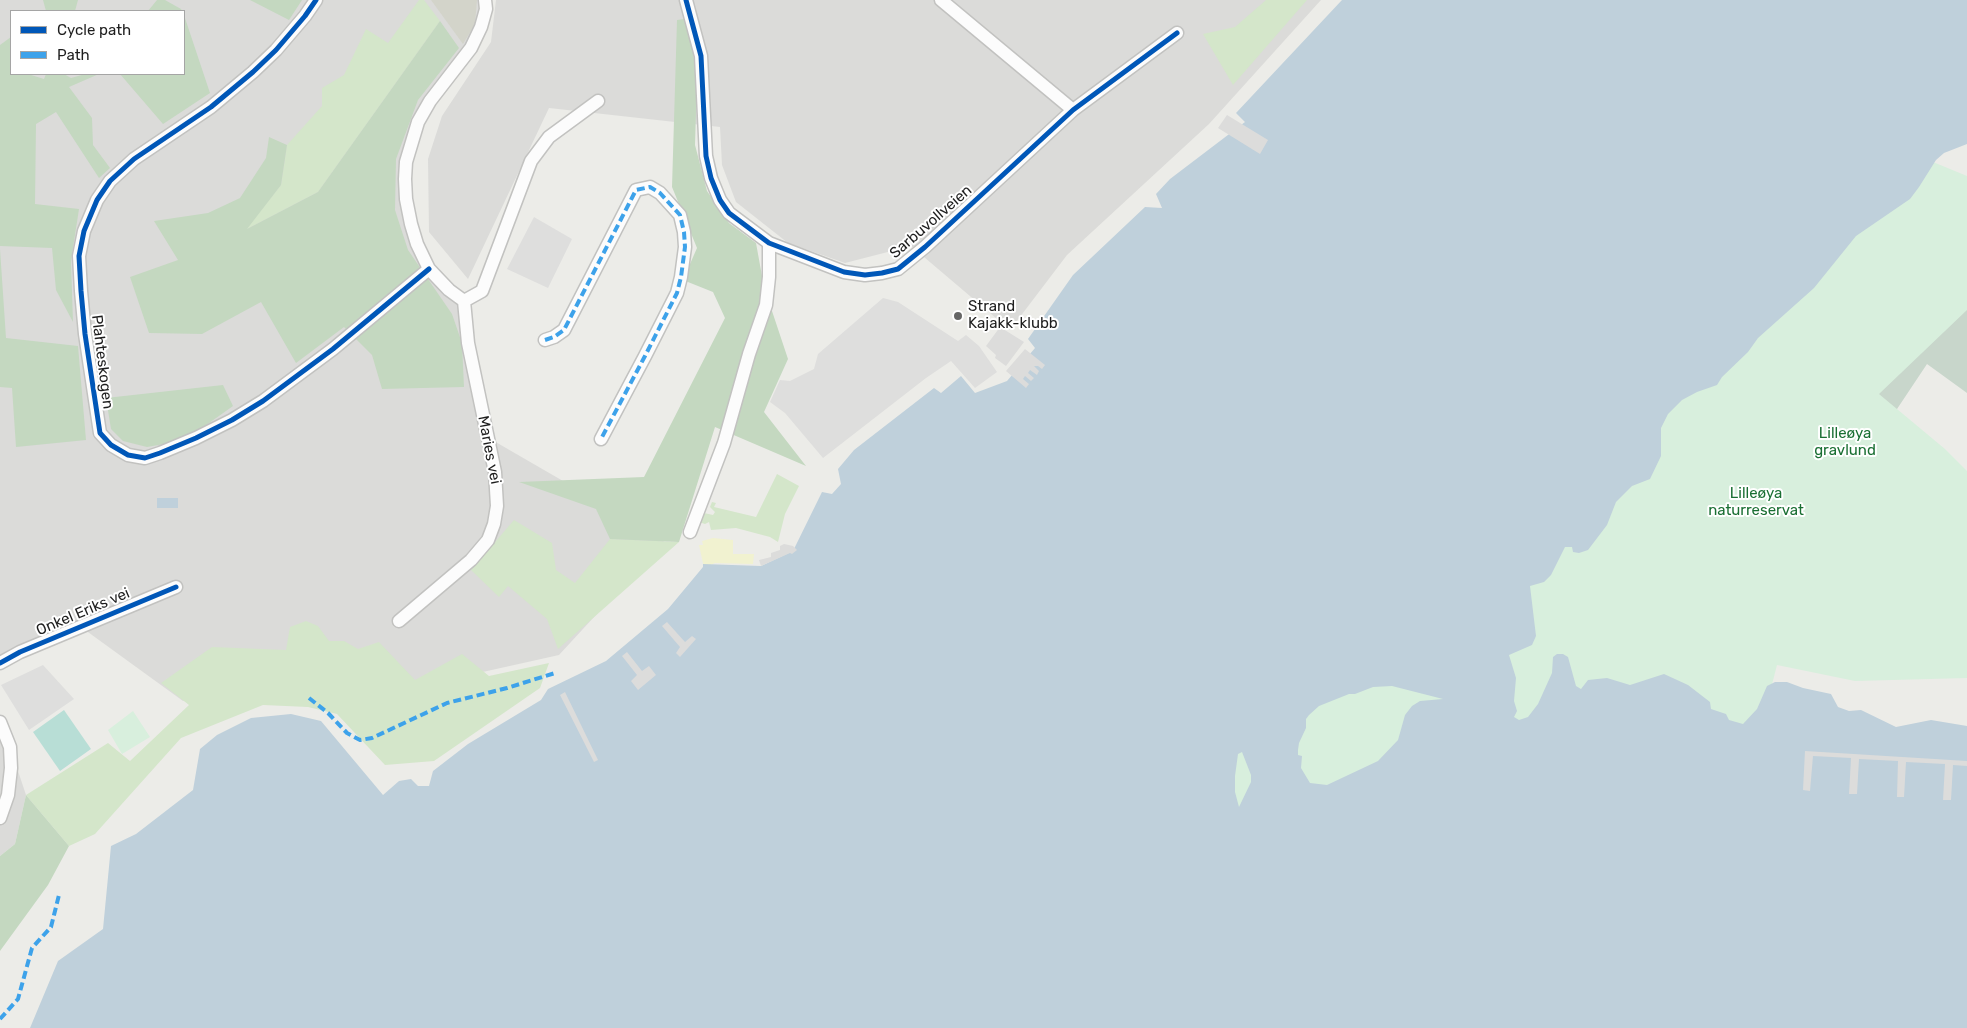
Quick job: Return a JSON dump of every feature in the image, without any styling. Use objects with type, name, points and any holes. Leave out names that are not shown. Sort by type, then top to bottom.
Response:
[{"type":"street","name":"Plahteskogen","points":[[316,0],[276,50],[253,72],[211,107],[134,159],[110,180],[97,200],[84,230],[79,256],[85,334],[100,433],[111,445],[128,455],[145,458],[196,438],[232,420],[263,401],[334,348],[429,270]]},
{"type":"street","points":[[485,0],[486,8],[481,27],[471,48],[430,101],[418,122],[406,162],[406,199],[417,244],[429,270],[449,290],[464,301],[482,291],[531,161],[549,137],[598,101]]},
{"type":"street","name":"Sarbuvollveien","points":[[686,0],[701,56],[706,156],[711,178],[720,200],[729,213],[769,243],[844,272],[865,275],[898,269],[925,247],[1073,110],[1177,33]]},
{"type":"street","points":[[941,0],[1073,110]]},
{"type":"street","points":[[545,340],[554,337],[564,330],[636,190],[650,187],[660,193],[680,215],[684,232],[685,247],[679,285],[677,293],[601,439]]},
{"type":"street","points":[[690,532],[724,443],[749,354],[766,305],[769,277],[769,243]]},
{"type":"street","name":"Maries vei","points":[[399,621],[472,560],[488,540],[494,524],[498,493],[468,343],[464,301]]},
{"type":"street","name":"Onkel Eriks vei","points":[[0,663],[20,652],[176,586]]},
{"type":"street","points":[[0,722],[10,747],[12,768],[8,795],[0,818]]},
{"type":"shaded area","points":[[0,0],[484,0],[481,27],[430,101],[405,179],[429,269],[464,301],[487,437],[665,540],[559,655],[384,694],[256,673],[183,701],[81,627],[0,664]]},
{"type":"shaded area","points":[[43,0],[78,0],[75,10],[46,10]]},
{"type":"shaded area","points":[[157,0],[165,0],[182,10],[149,10]]},
{"type":"shaded area","points":[[250,0],[302,0],[289,20]]},
{"type":"shaded area","points":[[419,0],[424,0],[440,21],[318,192],[245,230],[281,185],[287,145],[322,106],[322,88],[344,75],[366,29],[388,43]]},
{"type":"shaded area","points":[[431,0],[477,0],[475,24],[463,44]]},
{"type":"shaded area","points":[[496,0],[1321,0],[1209,124],[1067,255],[1010,330],[911,246],[845,263],[788,243],[736,202],[722,165],[720,127],[549,108],[468,279],[429,232],[428,159],[442,116],[491,42]]},
{"type":"shaded area","points":[[1266,0],[1307,0],[1233,85],[1203,34],[1235,27]]},
{"type":"shaded area","points":[[1342,0],[1967,0],[1967,144],[1944,153],[1936,160],[1910,199],[1856,236],[1814,288],[1758,338],[1748,352],[1722,377],[1717,385],[1682,400],[1668,414],[1661,428],[1661,456],[1650,479],[1632,486],[1616,502],[1607,525],[1588,550],[1579,553],[1573,552],[1572,547],[1565,547],[1551,575],[1544,582],[1530,586],[1536,636],[1532,645],[1509,655],[1516,678],[1514,701],[1517,711],[1514,717],[1519,720],[1528,717],[1538,704],[1552,673],[1553,657],[1557,654],[1563,654],[1568,657],[1576,686],[1581,689],[1588,680],[1607,678],[1630,685],[1664,674],[1688,685],[1710,702],[1711,709],[1726,714],[1729,720],[1743,724],[1757,709],[1767,686],[1775,682],[1787,682],[1803,688],[1831,694],[1838,707],[1849,711],[1861,710],[1896,727],[1931,720],[1967,726],[1967,1028],[30,1028],[58,961],[103,929],[111,846],[136,834],[193,790],[200,749],[217,735],[251,718],[291,714],[321,721],[383,795],[399,781],[411,779],[418,786],[429,786],[433,771],[468,744],[541,700],[548,689],[606,661],[668,609],[703,567],[703,564],[761,566],[793,551],[822,492],[832,494],[841,484],[838,469],[854,450],[934,388],[941,393],[961,376],[975,393],[1007,381],[1035,348],[1028,339],[1073,275],[1145,207],[1162,208],[1156,194],[1170,179],[1245,122],[1236,113]],"holes":[[[1392,686],[1443,699],[1420,701],[1412,706],[1405,715],[1398,740],[1378,761],[1327,785],[1310,783],[1301,768],[1302,756],[1298,755],[1299,743],[1306,728],[1306,719],[1309,715],[1319,706],[1349,694],[1355,694],[1373,687]],[[1242,752],[1251,775],[1251,782],[1239,807],[1235,792],[1235,776],[1238,754]]]},
{"type":"shaded area","points":[[185,18],[210,93],[163,124],[121,75],[185,75]]},
{"type":"shaded area","points":[[684,19],[692,46],[697,79],[695,145],[707,191],[729,223],[756,243],[764,287],[788,359],[764,412],[806,466],[715,427],[679,542],[610,539],[596,509],[519,482],[644,477],[725,318],[713,292],[683,280],[697,248],[672,187],[677,20]]},
{"type":"shaded area","points":[[440,21],[459,48],[418,100],[396,159],[395,210],[408,250],[452,314],[462,343],[464,387],[382,389],[372,355],[344,327],[296,363],[261,302],[202,334],[149,333],[130,277],[178,260],[154,221],[208,213],[240,198],[266,158],[269,137],[287,145],[281,185],[247,229],[318,192]]},
{"type":"shaded area","points":[[10,38],[10,75],[31,75],[44,79],[46,75],[66,75],[71,78],[82,75],[97,75],[69,87],[92,118],[93,145],[110,168],[99,178],[56,112],[36,124],[35,204],[79,209],[71,261],[73,322],[56,290],[52,248],[0,246],[0,45]]},
{"type":"shaded area","points":[[534,217],[572,239],[548,288],[507,269]]},
{"type":"shaded area","points":[[0,249],[6,338],[78,346],[86,440],[16,447],[12,388],[0,387]]},
{"type":"shaded area","points":[[883,298],[898,302],[958,341],[966,335],[979,346],[997,372],[975,388],[951,361],[926,378],[823,458],[785,413],[770,402],[780,380],[790,381],[814,369],[818,354]]},
{"type":"shaded area","points":[[1967,304],[1967,393],[1927,364],[1877,439],[1874,362]]},
{"type":"shaded area","points":[[223,385],[233,406],[202,428],[170,443],[147,447],[123,441],[111,429],[106,398]]},
{"type":"shaded area","points":[[777,474],[799,486],[785,514],[778,542],[770,537],[736,528],[711,530],[709,522],[705,524],[699,522],[706,507],[704,513],[713,515],[715,512],[710,507],[712,502],[716,503],[714,507],[756,517]]},
{"type":"shaded area","points":[[157,498],[178,498],[178,508],[157,508]]},
{"type":"shaded area","points":[[514,520],[552,543],[556,570],[575,583],[610,539],[679,542],[558,649],[547,619],[508,586],[499,597],[471,570]]},
{"type":"shaded area","points":[[306,621],[318,626],[329,641],[344,641],[358,649],[379,642],[415,680],[462,654],[489,676],[549,663],[540,688],[434,761],[385,765],[337,714],[308,707],[263,705],[181,738],[95,834],[69,846],[26,795],[108,743],[130,761],[189,705],[161,683],[212,647],[286,650],[290,627]]},
{"type":"shaded area","points":[[43,665],[74,699],[29,730],[1,685]]},
{"type":"shaded area","points":[[64,710],[91,749],[60,771],[33,732]]},
{"type":"shaded area","points":[[0,729],[10,747],[26,795],[15,844],[0,856]]},
{"type":"shaded area","points":[[26,795],[69,846],[48,885],[0,951],[0,856],[15,844]]},
{"type":"sand","points":[[713,538],[733,540],[733,554],[754,554],[753,564],[715,563],[704,568],[699,545],[703,545],[702,541]]},
{"type":"green space","name":"Lilleøya naturreservat","points":[[1933,162],[1967,176],[1967,310],[1879,394],[1945,449],[1967,471],[1967,678],[1855,681],[1777,665],[1768,700],[1753,727],[1200,826],[1237,707]]},
{"type":"green space","points":[[133,711],[150,737],[122,754],[108,730]]},
{"type":"pier","points":[[1227,115],[1268,140],[1260,154],[1218,128]]},
{"type":"pier","points":[[1000,327],[1024,342],[1006,366],[995,358],[996,355],[986,346]]},
{"type":"pier","points":[[1025,349],[1045,365],[1042,369],[1034,366],[1039,371],[1037,375],[1030,370],[1028,373],[1034,378],[1031,381],[1025,376],[1023,379],[1029,384],[1026,388],[1006,371]]},
{"type":"pier","points":[[784,544],[793,546],[797,550],[792,554],[790,553],[761,566],[759,560],[771,557],[771,553],[780,550],[780,546]]},
{"type":"pier","points":[[667,622],[685,642],[692,636],[696,639],[680,657],[676,653],[680,647],[662,626]]},
{"type":"pier","points":[[627,652],[642,671],[649,666],[656,675],[638,690],[631,681],[637,675],[622,656]]},
{"type":"pier","points":[[565,692],[598,760],[594,762],[560,695]]},
{"type":"pier","points":[[1805,751],[1967,761],[1967,766],[1953,765],[1951,800],[1943,800],[1945,764],[1906,762],[1904,797],[1897,797],[1898,761],[1859,759],[1857,794],[1849,794],[1851,758],[1813,756],[1810,791],[1803,790]]},
{"type":"marked path","points":[[545,340],[554,337],[564,330],[636,190],[650,187],[660,193],[680,215],[685,247],[681,277],[677,293],[601,439]]},
{"type":"marked path","points":[[309,698],[328,713],[347,733],[360,740],[372,738],[447,703],[507,688],[555,673]]},
{"type":"marked path","points":[[0,1019],[18,999],[32,948],[51,927],[59,895]]},
{"type":"cycle path","points":[[316,0],[276,50],[253,72],[211,107],[134,159],[110,181],[97,200],[84,231],[79,256],[85,334],[100,433],[111,445],[128,455],[145,458],[196,438],[232,420],[263,401],[333,349],[429,269]]},
{"type":"cycle path","points":[[686,0],[701,56],[706,156],[711,178],[720,200],[729,213],[769,243],[844,272],[865,275],[898,269],[925,247],[1073,110],[1177,33]]},
{"type":"cycle path","points":[[0,663],[20,652],[176,587]]},
{"type":"place","name":"Strand Kajakk-klubb","points":[[958,316]]},
{"type":"park label","name":"Lilleøya gravlund","points":[[1845,442]]}]
